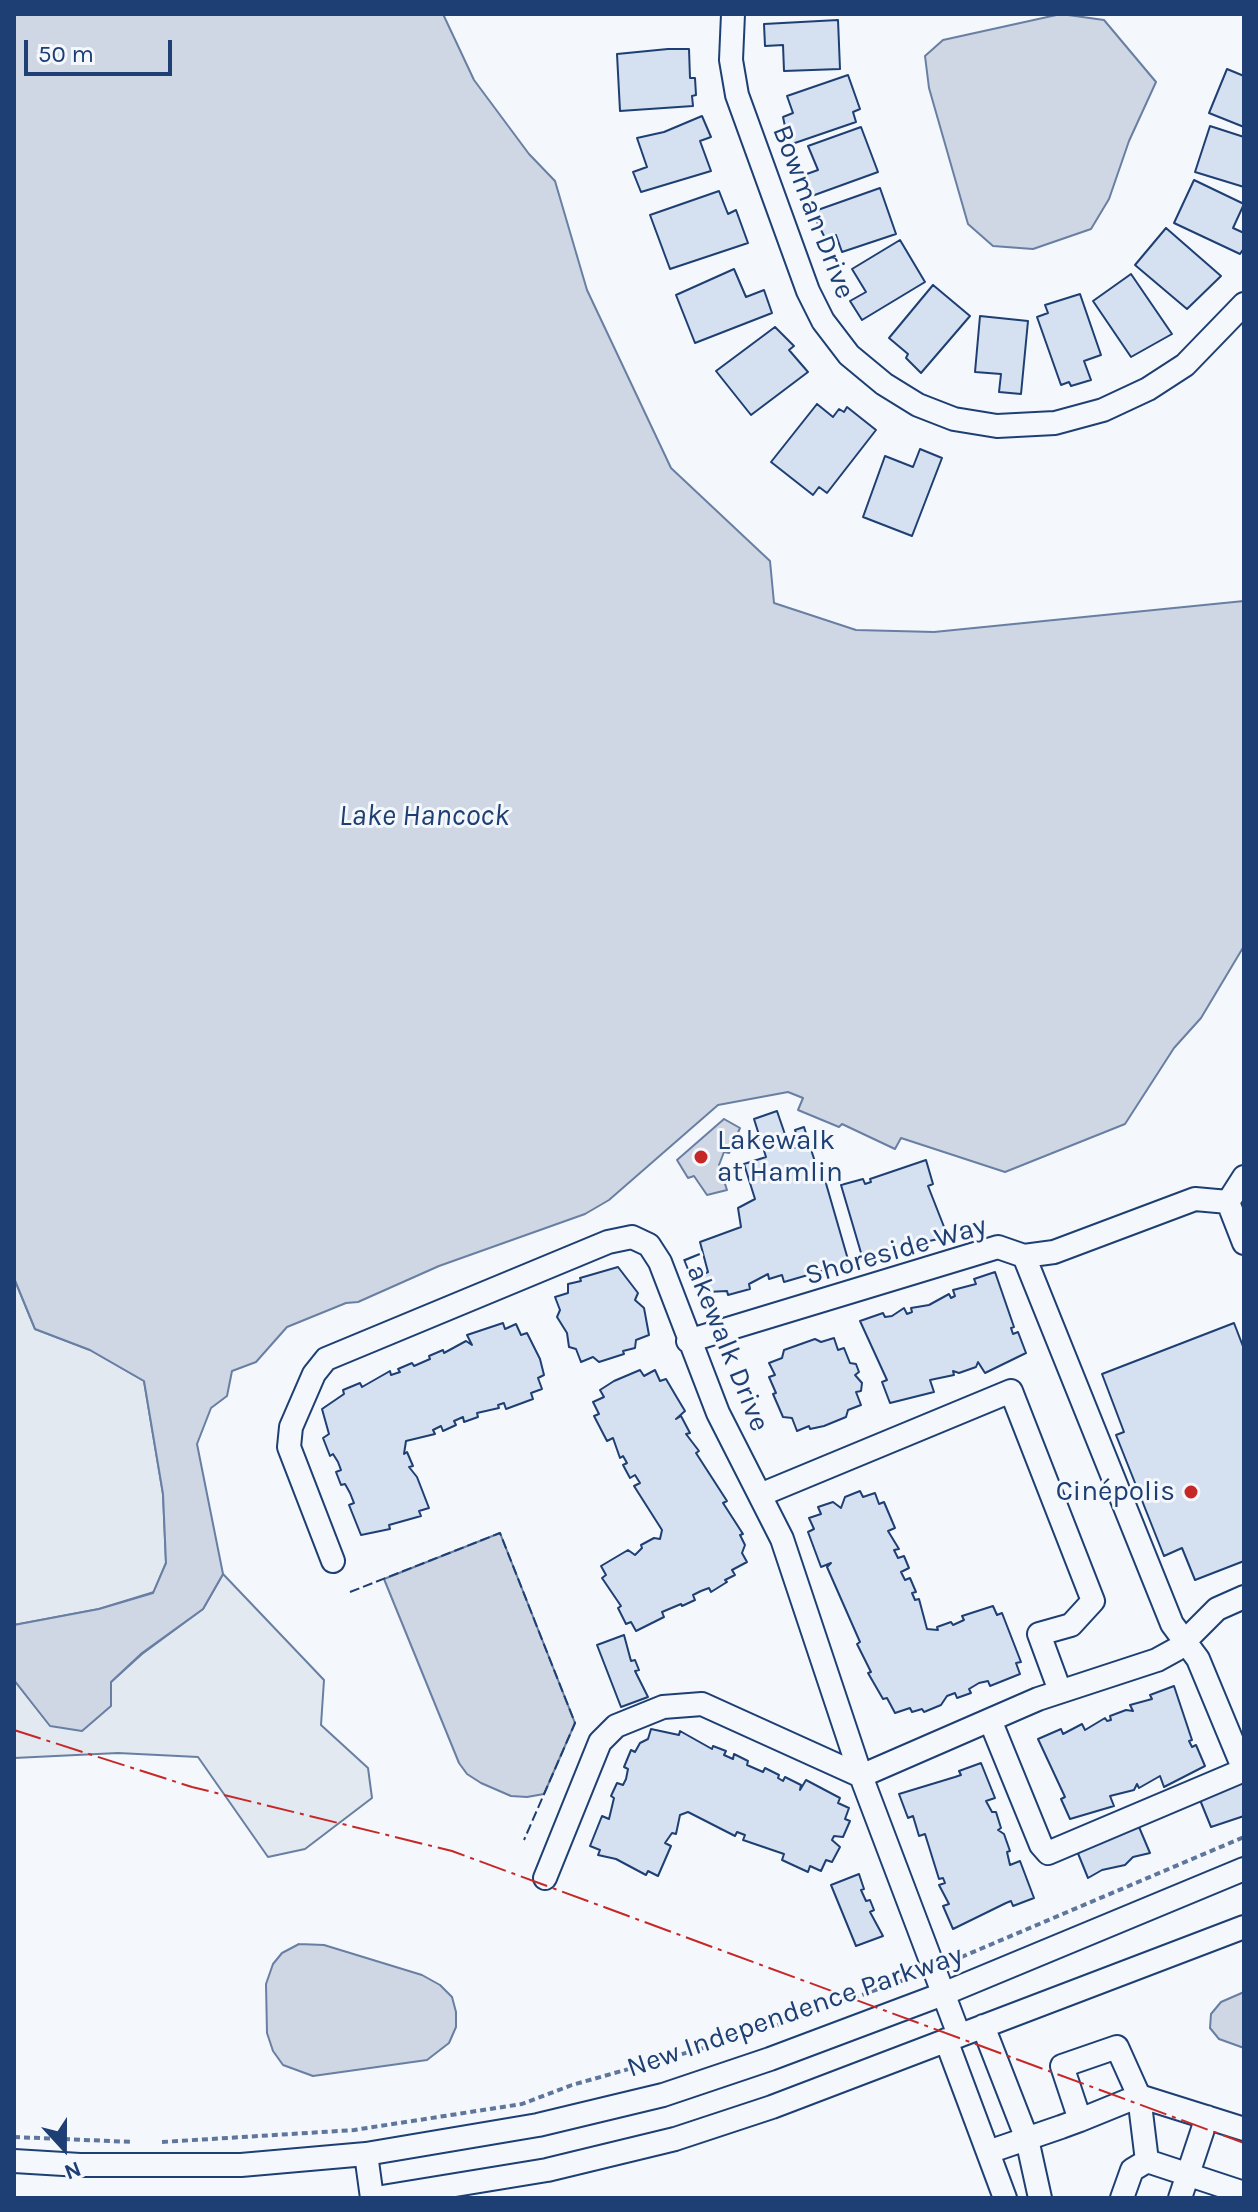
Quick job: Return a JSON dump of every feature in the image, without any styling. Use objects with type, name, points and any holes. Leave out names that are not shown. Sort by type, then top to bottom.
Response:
[{"type":"street","name":"Bowman Drive","points":[[733,14],[731,60],[737,95],[808,291],[823,321],[849,355],[884,384],[918,405],[954,419],[997,426],[1055,423],[1103,410],[1148,389],[1185,365],[1244,304]]},
{"type":"street","points":[[1244,1177],[1228,1202],[1244,1243]]},
{"type":"street","name":"Shoreside Way","points":[[688,1341],[998,1247],[1024,1256],[1054,1252],[1195,1199],[1228,1202]]},
{"type":"street","name":"Lakewalk Drive","points":[[333,1561],[295,1470],[289,1437],[314,1374],[336,1353],[608,1242],[632,1237],[649,1245],[655,1253],[718,1413],[785,1549],[861,1776],[943,1994],[953,2037],[1005,2198]]},
{"type":"street","points":[[990,1720],[1041,1845],[1048,1853],[1244,1770],[1198,1659],[1172,1624],[1024,1256]]},
{"type":"street","points":[[760,1495],[1011,1391],[1093,1601],[1071,1625],[1039,1634],[1060,1691]]},
{"type":"street","points":[[545,1878],[600,1742],[616,1726],[663,1707],[702,1704],[861,1776],[1060,1691],[1157,1660],[1184,1641],[1217,1609],[1244,1597]]},
{"type":"street","name":"New Independence Parkway","points":[[14,2161],[80,2165],[241,2165],[366,2154],[538,2125],[663,2095],[943,1994],[1244,1869]]},
{"type":"street","points":[[366,2154],[374,2198],[547,2170],[675,2139],[772,2107],[1244,1927]]},
{"type":"street","points":[[983,2026],[1027,2139],[1040,2198]]},
{"type":"street","points":[[1080,2120],[1062,2074],[1065,2064],[1117,2047],[1139,2096],[1147,2161]]},
{"type":"street","points":[[991,2151],[1139,2096],[1244,2129]]},
{"type":"street","points":[[1180,2198],[1207,2117]]},
{"type":"street","points":[[1122,2198],[1132,2170],[1147,2161],[1244,2193]]},
{"type":"path","points":[[14,2137],[148,2143],[248,2140],[354,2130],[522,2104],[572,2085],[746,2036],[934,1968],[1244,1837]]},
{"type":"shaded area","points":[[14,1278],[35,1329],[90,1350],[144,1381],[163,1494],[166,1563],[154,1592],[99,1609],[14,1625]]},
{"type":"shaded area","points":[[223,1574],[324,1680],[321,1725],[368,1768],[372,1798],[305,1849],[268,1857],[198,1757],[118,1753],[14,1758],[14,1680],[49,1724],[111,1682],[142,1654],[203,1609]]},
{"type":"water","name":"Lake Hancock","points":[[14,14],[443,14],[474,80],[529,154],[555,181],[587,290],[671,468],[770,561],[774,603],[856,630],[934,632],[1244,601],[1244,946],[1201,1018],[1174,1048],[1125,1124],[1005,1172],[901,1138],[895,1149],[842,1124],[839,1127],[798,1110],[803,1098],[788,1092],[718,1105],[609,1200],[585,1214],[439,1266],[358,1302],[346,1303],[287,1327],[256,1362],[232,1371],[227,1396],[211,1408],[197,1444],[223,1574],[203,1609],[142,1653],[111,1682],[111,1706],[82,1731],[50,1726],[14,1680],[14,1625],[99,1609],[153,1593],[166,1563],[163,1494],[144,1381],[90,1350],[35,1329],[14,1278]]},
{"type":"water","points":[[1061,14],[1104,20],[1156,82],[1129,141],[1109,199],[1091,229],[1033,249],[993,246],[968,224],[929,88],[925,56],[943,40]]},
{"type":"water","name":"Lakewalk at Hamlin","points":[[724,1119],[740,1128],[729,1153],[724,1152],[719,1165],[727,1190],[707,1195],[694,1176],[688,1178],[677,1160]]},
{"type":"water","points":[[500,1533],[575,1723],[544,1794],[527,1797],[511,1796],[481,1783],[467,1774],[459,1763],[384,1579]]},
{"type":"water","points":[[299,1944],[324,1945],[422,1975],[440,1985],[452,1997],[456,2012],[456,2027],[449,2043],[427,2060],[313,2076],[283,2065],[273,2051],[267,2033],[266,1984],[273,1964],[282,1953]]},
{"type":"water","points":[[1244,1992],[1244,2048],[1219,2039],[1210,2028],[1211,2014],[1221,2002]]},
{"type":"building","points":[[838,20],[840,69],[784,71],[783,45],[765,46],[764,24]]},
{"type":"building","points":[[689,49],[690,78],[695,78],[693,106],[620,111],[617,54]]},
{"type":"building","points":[[1227,69],[1244,76],[1244,127],[1209,113]]},
{"type":"building","points":[[848,75],[860,109],[853,112],[856,122],[789,145],[783,117],[793,113],[787,96]]},
{"type":"building","points":[[702,116],[711,137],[700,141],[711,171],[641,192],[633,172],[647,167],[637,138],[664,132]]},
{"type":"building","points":[[1210,126],[1244,137],[1244,187],[1195,172]]},
{"type":"building","points":[[861,127],[878,172],[809,197],[801,176],[818,170],[808,146]]},
{"type":"building","points":[[1194,180],[1244,204],[1233,228],[1244,233],[1244,248],[1240,254],[1174,223]]},
{"type":"building","points":[[880,188],[896,234],[842,252],[836,235],[825,238],[812,212]]},
{"type":"building","points":[[719,191],[728,214],[736,210],[748,243],[670,269],[650,215]]},
{"type":"building","points":[[1166,228],[1221,276],[1187,309],[1135,265]]},
{"type":"building","points":[[900,240],[925,282],[862,320],[850,301],[866,292],[852,269]]},
{"type":"building","points":[[734,269],[746,297],[764,290],[772,313],[695,343],[676,295]]},
{"type":"building","points":[[1131,274],[1172,334],[1131,357],[1093,301]]},
{"type":"building","points":[[933,285],[970,316],[921,373],[906,358],[908,354],[889,338]]},
{"type":"building","points":[[1080,294],[1101,355],[1084,361],[1091,380],[1071,386],[1069,382],[1061,385],[1037,317],[1048,313],[1045,305]]},
{"type":"building","points":[[980,316],[1028,321],[1021,394],[999,392],[1001,374],[975,372]]},
{"type":"building","points":[[775,327],[794,346],[789,350],[808,372],[751,415],[716,371]]},
{"type":"building","points":[[817,404],[833,417],[839,409],[844,412],[847,407],[876,430],[827,493],[819,487],[813,495],[771,462]]},
{"type":"building","points":[[920,449],[942,458],[912,536],[863,517],[885,456],[913,467]]},
{"type":"building","points":[[777,1111],[790,1149],[800,1146],[795,1130],[804,1127],[821,1181],[825,1180],[849,1263],[784,1282],[782,1275],[769,1279],[768,1274],[749,1284],[750,1289],[728,1295],[727,1291],[707,1292],[702,1275],[708,1272],[700,1242],[741,1227],[738,1208],[755,1199],[744,1164],[766,1157],[754,1119]]},
{"type":"building","points":[[926,1160],[933,1184],[928,1186],[948,1237],[884,1251],[886,1256],[864,1263],[841,1185],[863,1179],[865,1184],[871,1182],[870,1179]]},
{"type":"building","points":[[618,1267],[638,1293],[635,1300],[644,1308],[649,1335],[636,1340],[635,1348],[623,1351],[624,1354],[599,1362],[593,1357],[581,1362],[576,1349],[569,1347],[567,1333],[557,1317],[560,1310],[555,1297],[568,1293],[568,1284],[581,1281],[580,1278]]},
{"type":"building","points":[[995,1272],[1014,1327],[1011,1328],[1013,1334],[1018,1332],[1026,1353],[985,1373],[978,1362],[976,1367],[959,1373],[953,1371],[954,1375],[930,1380],[934,1392],[890,1403],[882,1382],[887,1380],[860,1321],[883,1313],[885,1317],[892,1316],[904,1308],[907,1314],[912,1312],[911,1308],[929,1305],[949,1294],[951,1298],[955,1296],[953,1290],[976,1284],[974,1279]]},
{"type":"building","points":[[503,1323],[505,1329],[516,1324],[521,1335],[527,1333],[540,1359],[544,1375],[538,1378],[542,1389],[531,1393],[533,1399],[506,1409],[504,1403],[498,1405],[499,1408],[477,1413],[478,1417],[464,1422],[463,1417],[454,1421],[456,1425],[443,1431],[441,1426],[433,1430],[435,1434],[406,1441],[404,1454],[407,1452],[413,1466],[409,1467],[417,1477],[429,1508],[419,1511],[421,1516],[389,1525],[390,1529],[361,1535],[349,1505],[354,1503],[336,1472],[341,1470],[338,1462],[333,1454],[330,1456],[323,1438],[329,1434],[322,1409],[344,1394],[343,1390],[360,1383],[362,1387],[390,1371],[391,1375],[400,1372],[398,1369],[412,1363],[414,1366],[430,1359],[429,1356],[443,1350],[444,1353],[466,1341],[472,1345],[467,1335]]},
{"type":"building","name":"Cinépolis","points":[[1234,1323],[1244,1349],[1244,1561],[1195,1580],[1182,1548],[1164,1556],[1116,1435],[1124,1432],[1102,1374]]},
{"type":"building","points":[[834,1338],[838,1350],[844,1348],[850,1363],[856,1364],[859,1372],[855,1375],[862,1383],[861,1391],[856,1392],[861,1405],[848,1410],[846,1417],[824,1426],[810,1429],[809,1426],[797,1431],[792,1418],[783,1417],[773,1394],[776,1393],[769,1377],[775,1375],[769,1363],[782,1358],[784,1350],[815,1339],[821,1342]]},
{"type":"building","points":[[640,1370],[644,1376],[655,1370],[660,1381],[666,1379],[685,1411],[676,1419],[681,1416],[690,1433],[686,1434],[699,1451],[696,1453],[727,1501],[723,1503],[743,1534],[740,1535],[745,1545],[742,1553],[747,1562],[732,1570],[735,1575],[711,1592],[709,1588],[693,1595],[695,1600],[662,1612],[664,1617],[636,1631],[631,1622],[626,1624],[618,1608],[621,1606],[602,1578],[606,1575],[601,1566],[628,1550],[635,1555],[642,1548],[641,1545],[654,1538],[660,1539],[662,1530],[634,1486],[640,1483],[635,1475],[630,1478],[623,1465],[627,1463],[623,1456],[620,1458],[613,1438],[607,1441],[594,1416],[599,1414],[593,1402],[604,1397],[600,1390]]},
{"type":"building","points":[[860,1491],[863,1497],[875,1493],[879,1504],[884,1502],[895,1528],[888,1531],[899,1549],[894,1550],[898,1558],[904,1556],[909,1568],[901,1572],[905,1580],[910,1578],[916,1592],[912,1593],[915,1600],[919,1599],[927,1629],[938,1630],[937,1627],[951,1622],[953,1625],[964,1620],[962,1616],[993,1606],[997,1615],[1002,1613],[1021,1662],[1016,1663],[1020,1674],[990,1686],[988,1681],[979,1683],[969,1689],[971,1693],[957,1698],[955,1693],[947,1696],[941,1705],[924,1712],[922,1709],[912,1712],[910,1708],[895,1713],[868,1673],[871,1672],[857,1644],[860,1642],[827,1567],[831,1563],[821,1567],[808,1532],[814,1529],[809,1518],[821,1514],[818,1507],[833,1502],[841,1508],[845,1497]]},
{"type":"building","points":[[624,1635],[631,1661],[635,1660],[639,1670],[635,1671],[648,1697],[621,1707],[597,1645]]},
{"type":"building","points":[[1174,1686],[1192,1740],[1189,1741],[1192,1747],[1196,1745],[1205,1766],[1164,1787],[1160,1776],[1139,1788],[1137,1784],[1134,1790],[1110,1796],[1114,1806],[1070,1819],[1061,1799],[1065,1797],[1038,1739],[1061,1729],[1063,1734],[1082,1724],[1085,1730],[1105,1718],[1111,1720],[1110,1716],[1126,1710],[1133,1711],[1130,1705],[1152,1699],[1150,1695]]},
{"type":"building","points":[[651,1729],[679,1735],[680,1731],[712,1749],[713,1746],[726,1751],[724,1755],[733,1759],[734,1754],[748,1761],[747,1765],[763,1772],[765,1768],[779,1775],[778,1778],[783,1781],[785,1777],[801,1785],[800,1790],[806,1780],[840,1798],[838,1803],[849,1808],[845,1819],[850,1821],[843,1837],[834,1836],[832,1840],[840,1847],[832,1862],[826,1860],[821,1871],[810,1866],[808,1872],[782,1860],[784,1854],[743,1840],[745,1835],[737,1832],[735,1836],[688,1812],[680,1815],[676,1834],[672,1833],[665,1843],[671,1846],[658,1876],[648,1871],[646,1875],[616,1859],[598,1855],[600,1850],[590,1846],[602,1816],[609,1819],[614,1798],[611,1796],[617,1783],[623,1785],[626,1779],[628,1769],[624,1767],[631,1750],[635,1752],[640,1743],[648,1739]]},
{"type":"building","points":[[981,1763],[995,1798],[986,1801],[992,1812],[996,1812],[1001,1828],[998,1830],[1004,1834],[1010,1851],[1007,1852],[1010,1865],[1020,1861],[1034,1898],[1013,1906],[1011,1901],[953,1929],[943,1906],[949,1904],[939,1885],[945,1883],[943,1878],[939,1879],[925,1834],[919,1836],[913,1816],[908,1818],[899,1794],[961,1775],[959,1771]]},
{"type":"building","points":[[1244,1782],[1244,1816],[1211,1827],[1200,1800]]},
{"type":"building","points":[[1139,1827],[1150,1853],[1133,1857],[1125,1865],[1102,1870],[1088,1878],[1077,1851]]},
{"type":"building","points":[[859,1874],[864,1889],[861,1890],[866,1901],[870,1900],[874,1910],[870,1912],[883,1936],[856,1946],[831,1885]]},
{"type":"fence","points":[[350,1592],[500,1533],[575,1723],[524,1840]]},
{"type":"power","points":[[14,1730],[192,1787],[452,1851],[1244,2143]]},
{"type":"place","name":"Lakewalk at Hamlin","points":[[701,1157]]},
{"type":"place","name":"Cinépolis","points":[[1191,1492]]}]
